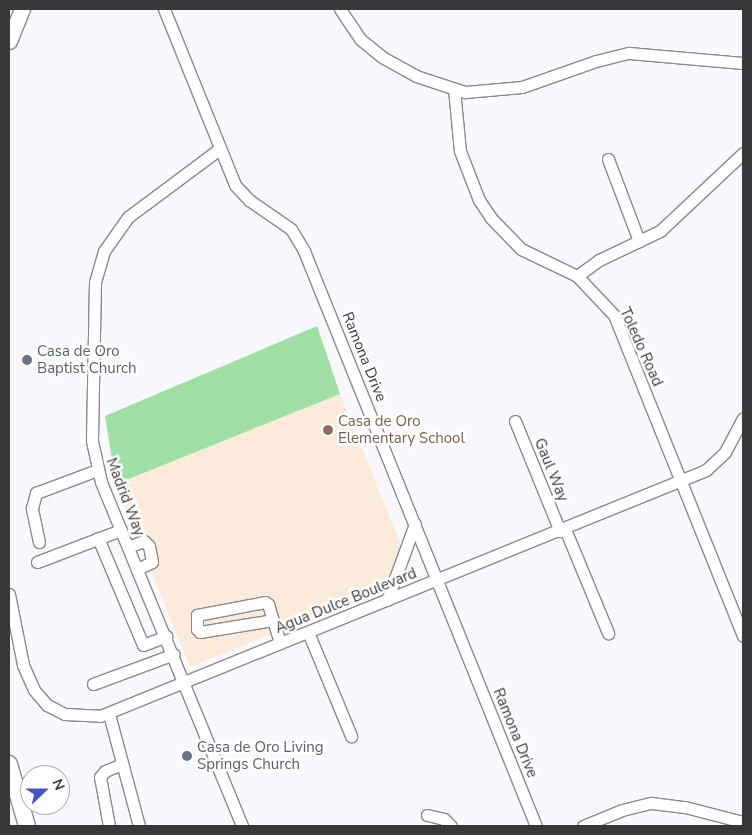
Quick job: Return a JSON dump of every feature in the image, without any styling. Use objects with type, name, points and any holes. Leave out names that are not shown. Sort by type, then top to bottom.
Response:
[{"type":"highway","points":[[9,764],[27,826]]},
{"type":"main road","points":[[9,41],[22,9]]},
{"type":"street","name":"Ramona Drive","points":[[164,9],[218,150],[241,194],[286,224],[300,242],[536,826]]},
{"type":"street","points":[[340,9],[353,31],[374,52],[416,76],[454,90],[482,92],[522,87],[596,61],[629,53],[743,63]]},
{"type":"street","name":"Toledo Road","points":[[454,90],[460,151],[485,209],[521,249],[577,276],[614,315],[743,636]]},
{"type":"street","name":"Madrid Way","points":[[218,150],[128,217],[104,251],[95,293],[92,441],[97,470],[186,683],[242,826]]},
{"type":"street","points":[[577,276],[599,260],[660,231],[743,153]]},
{"type":"street","points":[[608,158],[639,241]]},
{"type":"street","name":"Agua Dulce Boulevard","points":[[9,594],[25,673],[40,698],[56,710],[74,716],[109,714],[681,481],[715,463],[725,452],[743,418]]},
{"type":"street","name":"Gaul Way","points":[[515,421],[608,633]]},
{"type":"street","points":[[39,542],[32,508],[36,493],[97,470]]},
{"type":"street","points":[[388,600],[415,524]]},
{"type":"street","points":[[37,562],[121,530]]},
{"type":"street","points":[[98,538],[143,645],[166,636]]},
{"type":"street","points":[[128,547],[144,541],[149,546],[152,562],[137,569]]},
{"type":"street","points":[[273,620],[200,632],[195,623],[196,615],[265,602],[268,604],[273,620],[280,643]]},
{"type":"street","points":[[308,632],[351,736]]},
{"type":"street","points":[[93,684],[174,654]]},
{"type":"street","points":[[109,714],[139,826]]},
{"type":"street","points":[[109,826],[100,777],[105,771],[122,764]]},
{"type":"street","points":[[583,826],[622,810],[651,803],[685,806],[743,822]]},
{"type":"street","points":[[427,815],[444,819],[451,826]]},
{"type":"shaded area","points":[[340,394],[407,560],[401,582],[190,667],[116,484]]},
{"type":"green space","points":[[317,326],[340,394],[116,484],[105,416]]},
{"type":"place","name":"Casa de Oro Baptist Church","points":[[27,360]]},
{"type":"place","name":"Casa de Oro Elementary School","points":[[328,430]]},
{"type":"place","name":"Casa de Oro Living Springs Church","points":[[187,756]]}]
